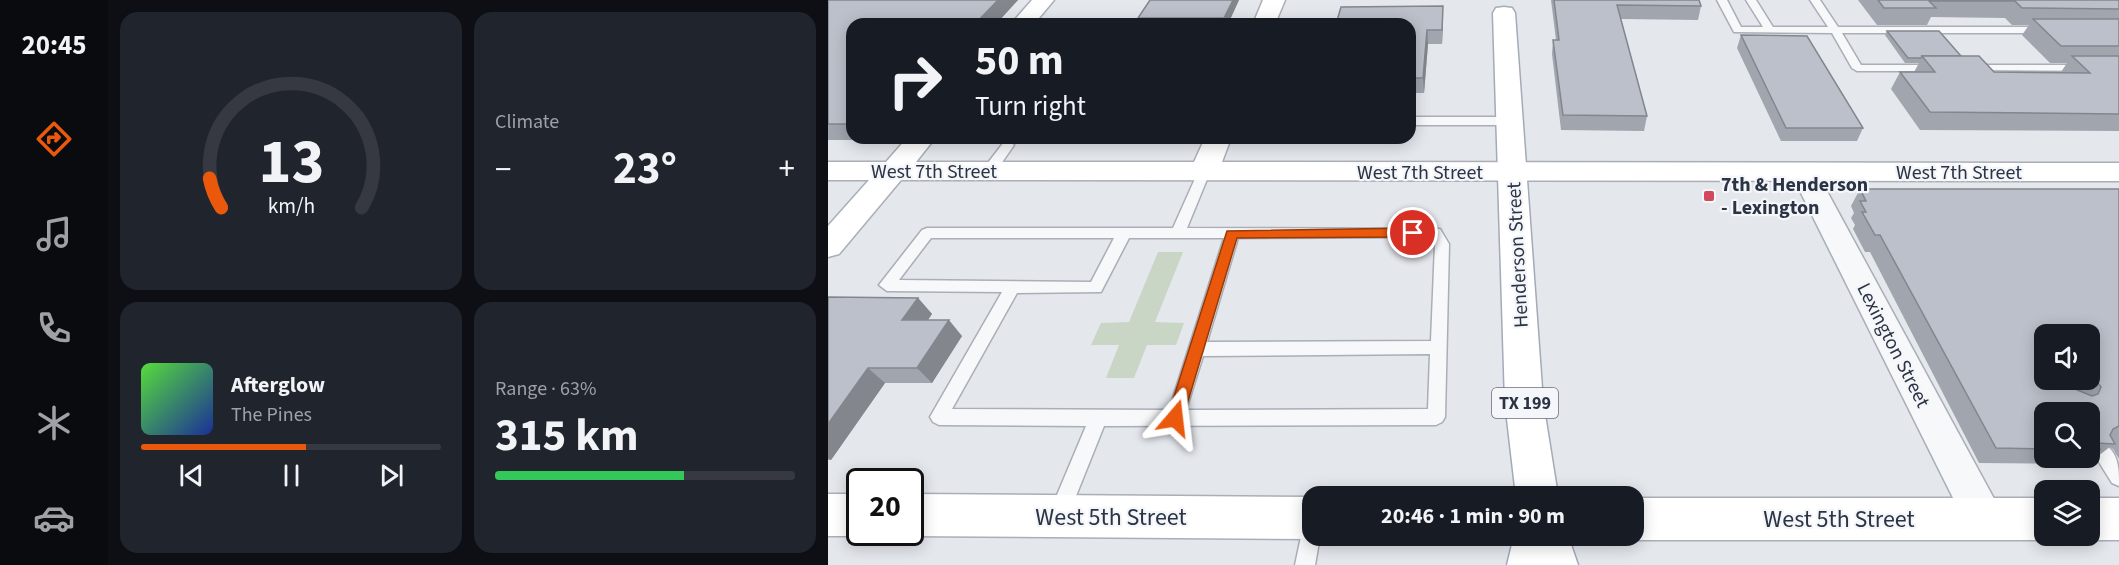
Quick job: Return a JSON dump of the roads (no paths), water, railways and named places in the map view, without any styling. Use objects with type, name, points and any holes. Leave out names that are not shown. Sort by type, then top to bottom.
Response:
[{"type":"main road","points":[[1027,18],[1043,0]]},
{"type":"main road","points":[[1266,18],[1274,0]]},
{"type":"main road","name":"Henderson Street","points":[[1503,4],[1524,402],[1536,486]]},
{"type":"main road","points":[[828,246],[917,144]]},
{"type":"main road","points":[[1204,172],[1216,144]]},
{"type":"main road","name":"West 7th Street","points":[[828,171],[2119,172]]},
{"type":"main road","points":[[828,515],[846,515]]},
{"type":"main road","name":"West 5th Street","points":[[924,515],[1302,518]]},
{"type":"main road","name":"West 5th Street","points":[[1644,519],[2034,519]]},
{"type":"main road","points":[[2100,519],[2119,519]]},
{"type":"main road","points":[[1529,565],[1534,546]]},
{"type":"main road","points":[[1549,546],[1556,565]]},
{"type":"street","name":"Lexington Street","points":[[1803,171],[1984,519]]},
{"type":"lane","points":[[1722,0],[1738,30],[2060,30]]},
{"type":"lane","points":[[1752,0],[1770,30]]},
{"type":"lane","points":[[1815,0],[1857,68],[1952,68]]},
{"type":"lane","points":[[1964,68],[2119,68]]},
{"type":"lane","points":[[1416,121],[1509,121]]},
{"type":"lane","points":[[989,171],[1008,145]]},
{"type":"lane","points":[[1179,233],[1204,172]]},
{"type":"lane","points":[[1014,285],[939,417],[1436,417],[1442,244],[1435,232],[927,233],[886,285],[1014,285],[1096,288],[1124,233]]},
{"type":"lane","points":[[1175,418],[1232,234]]},
{"type":"lane","points":[[1196,349],[1439,347]]},
{"type":"lane","points":[[1058,517],[1098,418]]},
{"type":"lane","points":[[2101,451],[2119,477]]},
{"type":"lane","points":[[1305,565],[1308,546]]},
{"type":"place","name":"7th & Henderson - Lexington","points":[[1709,196]]}]
